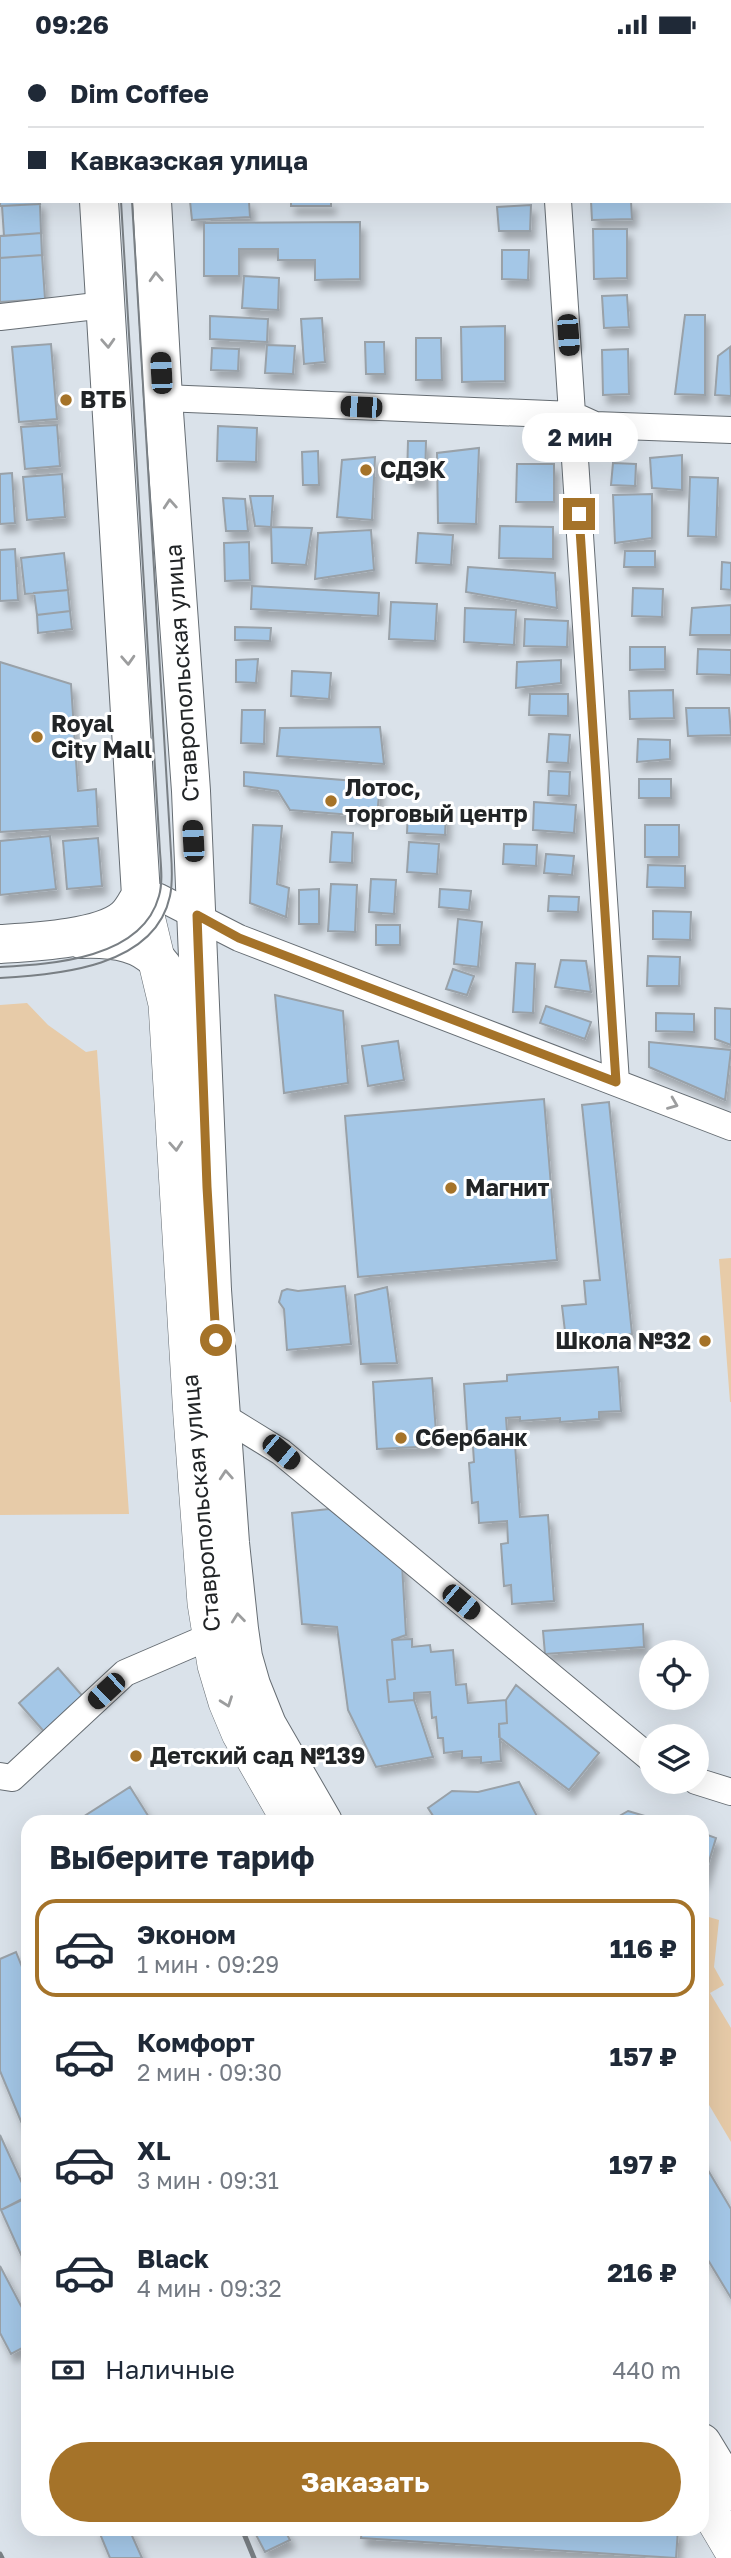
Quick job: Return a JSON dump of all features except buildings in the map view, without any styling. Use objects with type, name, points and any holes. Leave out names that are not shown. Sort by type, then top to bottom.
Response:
[{"type":"main road","name":"Ставропольская улица","points":[[99,203],[141,895],[167,1004],[192,1417],[211,1636],[221,1684],[240,1733],[287,1815]]},
{"type":"main road","name":"Ставропольская улица","points":[[152,203],[197,915],[207,1187],[230,1543],[243,1657],[251,1685],[267,1725],[319,1815]]},
{"type":"main road","points":[[46,941],[115,925],[125,918],[141,895]]},
{"type":"main road","points":[[0,944],[105,940],[144,949],[157,957]]},
{"type":"main road","name":"Ставропольская улица","points":[[157,957],[171,979],[183,1020],[207,1187]]},
{"type":"main road","points":[[709,2459],[720,2484],[731,2547]]},
{"type":"street","points":[[558,203],[616,1082]]},
{"type":"street","points":[[0,317],[105,305]]},
{"type":"street","points":[[163,398],[573,415],[595,425],[731,430]]},
{"type":"street","points":[[141,895],[159,897],[239,938],[731,1127]]},
{"type":"street","points":[[221,1415],[281,1452],[639,1749]]},
{"type":"street","points":[[0,1776],[12,1777],[125,1673],[211,1636]]},
{"type":"street","points":[[709,1785],[731,1792]]},
{"type":"shaded area","points":[[27,1003],[48,1025],[86,1052],[97,1050],[129,1514],[0,1515],[0,1005]]},
{"type":"shaded area","points":[[731,1258],[731,1402],[730,1402],[719,1259]]},
{"type":"shaded area","points":[[709,1917],[719,1920],[714,1967],[724,1985],[710,1993],[731,2028],[731,2142],[709,2105]]},
{"type":"tram line","points":[[0,967],[69,960],[115,945],[134,933],[149,917],[160,891],[161,869],[121,203]]},
{"type":"tram line","points":[[0,978],[75,969],[101,963],[125,952],[145,938],[161,920],[171,891],[172,864],[132,203]]},
{"type":"railway","points":[[245,2536],[254,2558]]},
{"type":"railway","points":[[0,2554],[2,2558]]},
{"type":"place","name":"ВТБ","points":[[66,400]]},
{"type":"place","name":"СДЭК","points":[[366,470]]},
{"type":"place","name":"Royal City Mall","points":[[37,737]]},
{"type":"place","name":"Лотос, торговый центр","points":[[331,801]]},
{"type":"place","name":"Магнит","points":[[451,1188]]},
{"type":"place","name":"Школа №32","points":[[705,1341]]},
{"type":"place","name":"Сбербанк","points":[[401,1438]]},
{"type":"place","name":"Детский сад №139","points":[[136,1756]]},
{"type":"route","points":[[216,1340],[207,1187],[197,915],[239,938],[616,1082],[579,514]]}]
